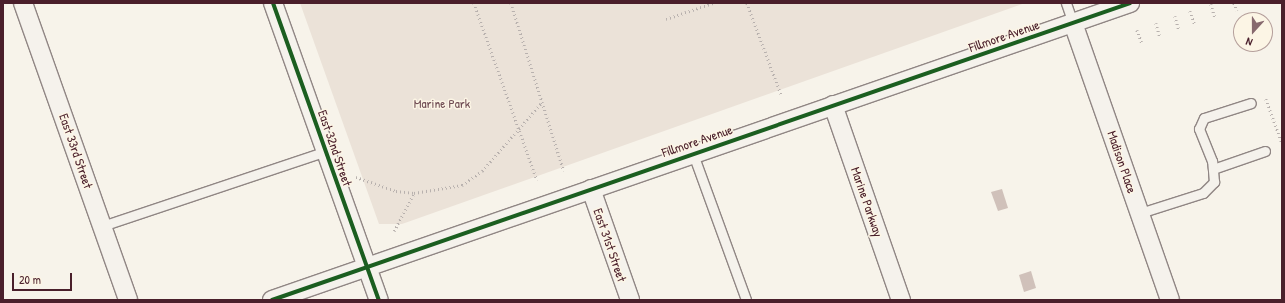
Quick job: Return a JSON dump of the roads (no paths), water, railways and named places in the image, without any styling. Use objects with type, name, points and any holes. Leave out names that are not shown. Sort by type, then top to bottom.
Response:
[{"type":"street","name":"East 33rd Street","points":[[23,3],[128,300]]},
{"type":"street","name":"East 32nd Street","points":[[273,3],[379,300]]},
{"type":"street","name":"Fillmore Avenue","points":[[272,300],[1130,3]]},
{"type":"street","name":"Madison Place","points":[[1073,23],[1170,300]]},
{"type":"street","name":"Marine Parkway","points":[[833,105],[901,300]]},
{"type":"street","name":"East 31st Street","points":[[591,189],[630,300]]},
{"type":"lane","points":[[1066,3],[1073,23]]},
{"type":"lane","points":[[1140,213],[1203,193],[1214,182],[1213,169],[1199,128],[1204,118],[1251,103]]},
{"type":"lane","points":[[102,226],[326,151]]},
{"type":"lane","points":[[1213,169],[1265,151]]},
{"type":"lane","points":[[693,154],[746,300]]},
{"type":"park label","name":"Marine Park","points":[[442,103]]}]
